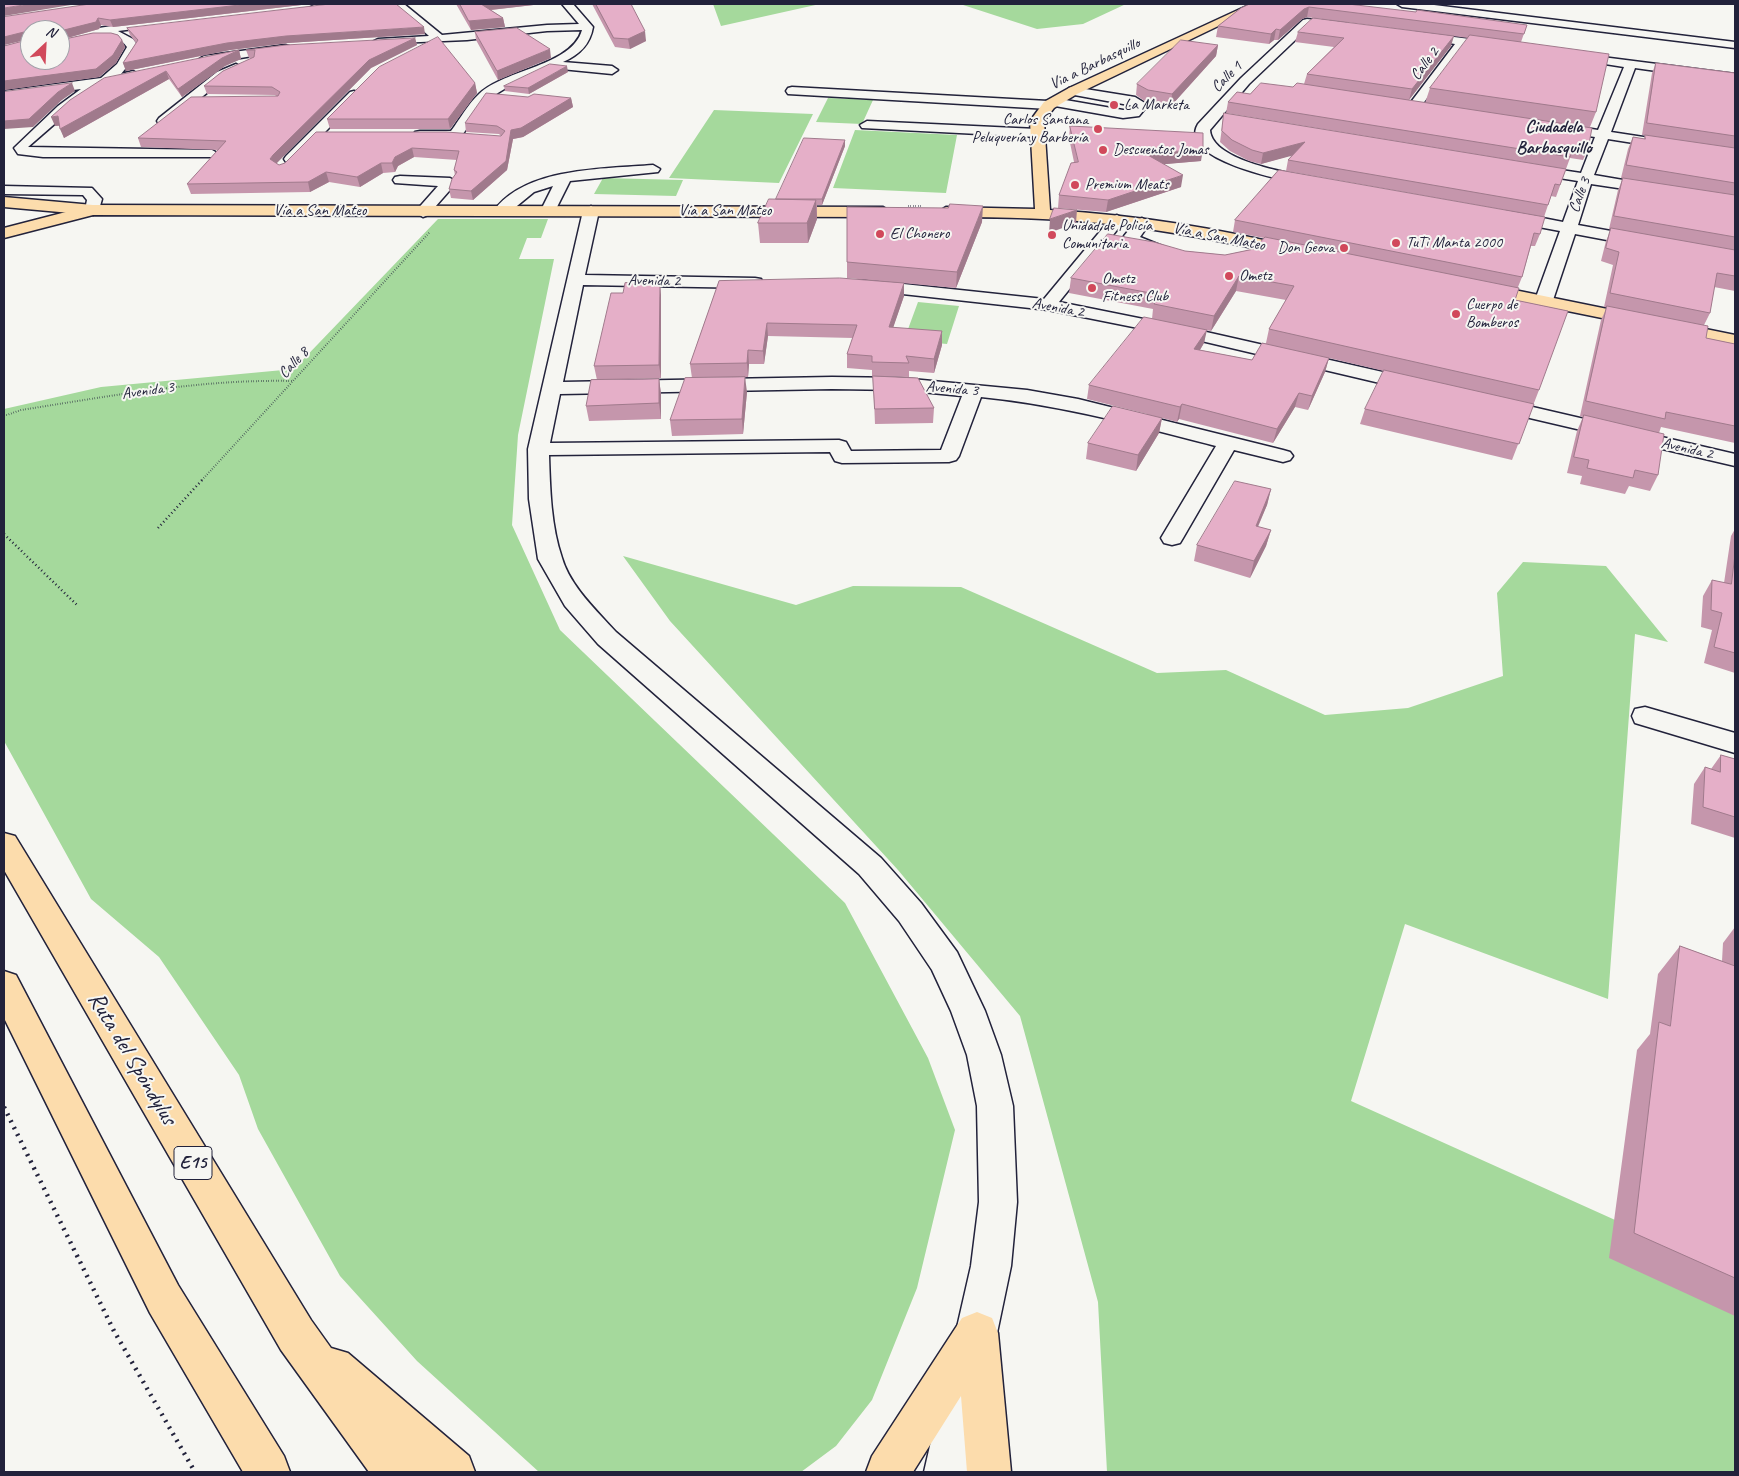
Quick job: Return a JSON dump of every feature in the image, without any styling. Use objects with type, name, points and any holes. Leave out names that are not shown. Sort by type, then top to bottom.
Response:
[{"type":"main road","name":"Via a Barbasquillo","points":[[1043,213],[1037,120],[1051,104],[1073,91],[1259,4]]},
{"type":"main road","points":[[4,202],[94,210]]},
{"type":"main road","name":"Vía a San Mateo","points":[[94,210],[896,212]]},
{"type":"main road","points":[[4,233],[94,210]]},
{"type":"main road","name":"Vía a San Mateo","points":[[935,212],[1043,213],[1117,220],[1306,254]]},
{"type":"main road","points":[[1468,286],[1735,340]]},
{"type":"main road","name":"Ruta del Spóndylus","points":[[4,844],[296,1335],[396,1472]]},
{"type":"main road","points":[[4,985],[164,1299],[268,1472]]},
{"type":"main road","points":[[888,1472],[977,1333]]},
{"type":"main road","points":[[977,1333],[989,1472]]},
{"type":"main road","points":[[296,1335],[453,1472]]},
{"type":"street","points":[[398,4],[438,38]]},
{"type":"street","points":[[439,147],[454,136],[484,96],[502,85],[550,64],[580,47],[587,38],[588,27],[567,4]]},
{"type":"street","points":[[1402,4],[1735,45]]},
{"type":"street","points":[[70,36],[311,5]]},
{"type":"street","points":[[216,17],[246,23]]},
{"type":"street","name":"Calle 1","points":[[1329,185],[1279,176],[1228,158],[1210,146],[1204,138],[1203,127],[1211,116],[1246,80],[1307,22],[1356,28]]},
{"type":"street","points":[[366,43],[547,28],[588,27]]},
{"type":"street","points":[[70,41],[109,31],[129,40],[133,47],[129,60],[117,73],[69,103],[21,148],[23,151],[31,153],[212,154]]},
{"type":"street","points":[[1404,34],[1512,48]]},
{"type":"street","points":[[418,53],[435,43],[438,38]]},
{"type":"street","name":"Calle 2","points":[[1433,109],[1409,105],[1463,41]]},
{"type":"street","points":[[153,130],[221,75],[290,44],[194,62]]},
{"type":"street","points":[[1562,54],[1735,78]]},
{"type":"street","points":[[550,64],[612,70]]},
{"type":"street","name":"Calle 3","points":[[1544,300],[1586,178],[1631,64]]},
{"type":"street","points":[[4,95],[102,82],[150,72]]},
{"type":"street","points":[[1246,80],[1264,83]]},
{"type":"street","points":[[282,168],[362,86]]},
{"type":"street","points":[[792,91],[1051,104],[1123,114],[1134,112],[1142,105],[1135,101],[1073,91]]},
{"type":"street","points":[[484,96],[503,98]]},
{"type":"street","points":[[190,100],[209,100]]},
{"type":"street","points":[[1211,116],[1230,119]]},
{"type":"street","points":[[1537,124],[1735,155]]},
{"type":"street","points":[[867,125],[1038,133]]},
{"type":"street","points":[[316,134],[336,134]]},
{"type":"street","points":[[405,135],[471,138]]},
{"type":"street","points":[[123,153],[138,142]]},
{"type":"street","points":[[1519,167],[1670,192]]},
{"type":"street","points":[[501,212],[529,189],[566,176],[653,169]]},
{"type":"street","points":[[548,212],[566,176]]},
{"type":"street","points":[[400,180],[450,182],[423,212]]},
{"type":"street","points":[[4,190],[87,191],[95,199],[94,210]]},
{"type":"street","points":[[592,212],[574,280],[538,449],[540,499],[550,560],[574,601],[607,638],[870,866],[910,912],[945,962],[968,1011],[984,1055],[995,1106],[998,1202],[991,1266],[946,1472]]},
{"type":"street","points":[[1494,214],[1656,244]]},
{"type":"street","points":[[1048,305],[1117,220]]},
{"type":"street","points":[[1142,223],[1132,236],[1134,240],[1154,250],[1184,257]]},
{"type":"street","points":[[1244,258],[1256,244]]},
{"type":"street","name":"Avenida 2","points":[[574,280],[772,283]]},
{"type":"street","name":"Avenida 2","points":[[846,284],[914,289],[1048,305],[1193,334],[1435,390]]},
{"type":"street","name":"Avenida 3","points":[[552,388],[832,383],[901,384],[1027,396],[1078,405],[1284,456]]},
{"type":"street","points":[[538,449],[839,446],[842,456],[949,456],[974,391]]},
{"type":"street","name":"Avenida 2","points":[[1474,399],[1735,460]]},
{"type":"street","points":[[1172,538],[1228,443]]},
{"type":"street","points":[[1645,716],[1735,743]]},
{"type":"path","name":"Calle 8","points":[[158,528],[448,212]]},
{"type":"path","name":"Avenida 3","points":[[4,416],[21,410],[188,386],[262,379],[293,381]]},
{"type":"path","points":[[4,534],[78,606]]},
{"type":"path","points":[[4,1107],[114,1330],[195,1472]]},
{"type":"green space","points":[[713,4],[820,4],[721,26]]},
{"type":"green space","points":[[960,4],[1126,4],[1083,24],[1037,29]]},
{"type":"green space","points":[[828,98],[873,100],[862,124],[816,122]]},
{"type":"green space","points":[[714,110],[813,114],[779,183],[669,178]]},
{"type":"green space","points":[[855,130],[957,135],[946,193],[833,188]]},
{"type":"green space","points":[[603,178],[683,180],[676,196],[594,194]]},
{"type":"green space","points":[[438,219],[548,219],[541,238],[527,238],[519,259],[554,259],[518,435],[512,525],[560,630],[845,903],[928,1058],[955,1130],[917,1288],[872,1400],[836,1446],[801,1472],[539,1472],[417,1361],[340,1276],[258,1129],[239,1075],[159,957],[91,899],[4,741],[4,409],[101,387],[294,369]]},
{"type":"green space","points":[[918,302],[959,306],[947,344],[904,340]]},
{"type":"green space","points":[[623,556],[796,605],[853,586],[961,587],[1157,673],[1226,670],[1325,715],[1408,708],[1503,676],[1497,593],[1523,562],[1606,566],[1668,642],[1635,634],[1608,999],[1405,924],[1351,1101],[1735,1274],[1735,1472],[1107,1472],[1098,1302],[1020,1016],[898,870],[670,621]]},
{"type":"building","points":[[4,4],[30,4],[4,8]]},
{"type":"building","points":[[90,4],[248,4],[110,20],[98,18],[96,22],[70,28],[70,20],[20,20],[20,33],[4,37],[4,17]]},
{"type":"building","points":[[330,4],[396,4],[424,27],[286,36],[227,43],[123,63],[138,40],[127,28]]},
{"type":"building","points":[[460,4],[481,4],[503,18],[469,21]]},
{"type":"building","points":[[596,4],[631,4],[645,31],[628,39],[614,38]]},
{"type":"building","points":[[1250,4],[1348,4],[1416,12],[1417,10],[1527,25],[1524,34],[1309,7],[1304,9],[1280,30],[1276,29],[1271,34],[1218,26],[1241,8]]},
{"type":"building","points":[[1313,18],[1454,36],[1412,89],[1307,74],[1344,38],[1298,32]]},
{"type":"building","points":[[517,28],[550,49],[497,71],[475,32]]},
{"type":"building","points":[[93,33],[111,33],[118,35],[122,40],[113,55],[96,69],[4,81],[4,46],[20,42],[20,70],[70,70],[70,38]]},
{"type":"building","points":[[1470,35],[1609,54],[1596,112],[1430,88]]},
{"type":"building","points":[[438,37],[475,83],[448,119],[327,119],[379,67]]},
{"type":"building","points":[[415,38],[369,60],[270,159],[279,165],[285,163],[316,132],[446,132],[501,136],[505,131],[497,126],[465,123],[486,93],[528,97],[534,94],[571,98],[521,128],[511,130],[506,161],[471,191],[449,189],[452,179],[457,172],[454,170],[459,151],[412,148],[395,157],[392,163],[381,163],[357,177],[326,172],[308,182],[187,184],[226,141],[138,138],[191,97],[278,96],[280,92],[272,87],[204,86],[223,71],[254,57],[255,50],[246,50],[286,45]]},
{"type":"building","points":[[1181,40],[1218,45],[1172,94],[1148,90],[1137,84]]},
{"type":"building","points":[[239,50],[222,58],[178,89],[166,71],[60,129],[58,116],[51,117],[70,100],[104,78]]},
{"type":"building","points":[[1656,63],[1735,73],[1735,136],[1647,123]]},
{"type":"building","points":[[550,64],[567,66],[528,88],[504,86]]},
{"type":"building","points":[[72,83],[58,92],[29,119],[4,121],[4,92]]},
{"type":"building","points":[[1261,83],[1293,87],[1297,83],[1592,128],[1588,149],[1574,147],[1570,157],[1228,102],[1237,92],[1250,94]]},
{"type":"building","points":[[1224,113],[1566,169],[1560,185],[1555,184],[1548,205],[1288,160],[1305,142],[1263,153],[1252,150],[1232,140],[1222,131]]},
{"type":"building","points":[[1070,126],[1203,133],[1203,149],[1146,154],[1183,175],[1108,200],[1059,195],[1071,163],[1078,162]]},
{"type":"building","points":[[1645,135],[1735,148],[1735,183],[1626,165],[1633,137],[1645,139]]},
{"type":"building","points":[[804,138],[845,140],[822,199],[776,199]]},
{"type":"building","points":[[1279,170],[1545,217],[1540,234],[1534,233],[1522,277],[1235,220]]},
{"type":"building","points":[[1623,178],[1735,195],[1735,237],[1614,216]]},
{"type":"building","points":[[769,199],[816,200],[807,223],[758,223]]},
{"type":"building","points":[[950,204],[983,206],[957,272],[847,262],[847,207],[948,208]]},
{"type":"building","points":[[1054,208],[1077,210],[1050,219]]},
{"type":"building","points":[[1611,228],[1735,250],[1735,276],[1717,273],[1710,313],[1610,293],[1619,252],[1606,248]]},
{"type":"building","points":[[1108,234],[1154,242],[1185,251],[1225,255],[1254,249],[1265,237],[1519,288],[1515,300],[1568,311],[1539,390],[1269,329],[1294,286],[1239,276],[1214,316],[1154,304],[1161,295],[1071,278]]},
{"type":"building","points":[[840,278],[904,283],[889,327],[942,331],[934,359],[906,356],[909,363],[872,362],[872,356],[847,354],[857,325],[767,323],[763,351],[748,350],[747,363],[690,364],[719,281]]},
{"type":"building","points":[[660,282],[659,365],[594,366],[611,293],[623,293],[625,283]]},
{"type":"building","points":[[1607,306],[1708,326],[1706,338],[1735,344],[1735,426],[1666,412],[1665,419],[1586,401]]},
{"type":"building","points":[[1144,317],[1207,330],[1194,349],[1252,360],[1262,343],[1329,358],[1312,396],[1299,393],[1277,429],[1182,404],[1180,407],[1089,385]]},
{"type":"building","points":[[1384,370],[1534,404],[1519,444],[1365,409]]},
{"type":"building","points":[[873,376],[918,378],[934,408],[875,409]]},
{"type":"building","points":[[745,377],[742,419],[670,420],[685,378]]},
{"type":"building","points":[[659,379],[659,403],[586,406],[591,380]]},
{"type":"building","points":[[1113,406],[1162,418],[1138,455],[1088,443]]},
{"type":"building","points":[[1584,415],[1664,434],[1658,475],[1635,470],[1633,478],[1587,468],[1589,460],[1574,457]]},
{"type":"building","points":[[1235,481],[1271,489],[1256,526],[1271,530],[1254,561],[1197,545]]},
{"type":"building","points":[[1735,555],[1735,653],[1714,647],[1722,613],[1711,610],[1712,580],[1731,584]]},
{"type":"building","points":[[1721,755],[1735,759],[1735,817],[1703,807],[1705,767],[1720,772]]},
{"type":"building","points":[[1680,946],[1735,966],[1735,1278],[1634,1233],[1659,1022],[1670,1026]]},
{"type":"place","name":"La Marketa","points":[[1114,105]]},
{"type":"place","name":"Carlos Santana Peluquería y Barbería","points":[[1098,129]]},
{"type":"place","name":"Descuentos Jomas","points":[[1103,150]]},
{"type":"place","name":"Premium Meats","points":[[1075,185]]},
{"type":"place","name":"El Chonero","points":[[880,234]]},
{"type":"place","name":"Unidad de Policía Comunitaria","points":[[1052,235]]},
{"type":"place","name":"TuTi Manta 2000","points":[[1396,243]]},
{"type":"place","name":"Don Geova","points":[[1344,248]]},
{"type":"place","name":"Ometz","points":[[1229,276]]},
{"type":"place","name":"Ometz Fitness Club","points":[[1092,288]]},
{"type":"place","name":"Cuerpo de Bomberos","points":[[1456,314]]},
{"type":"district","name":"Ciudadela Barbasquillo","points":[[1554,137]]}]
